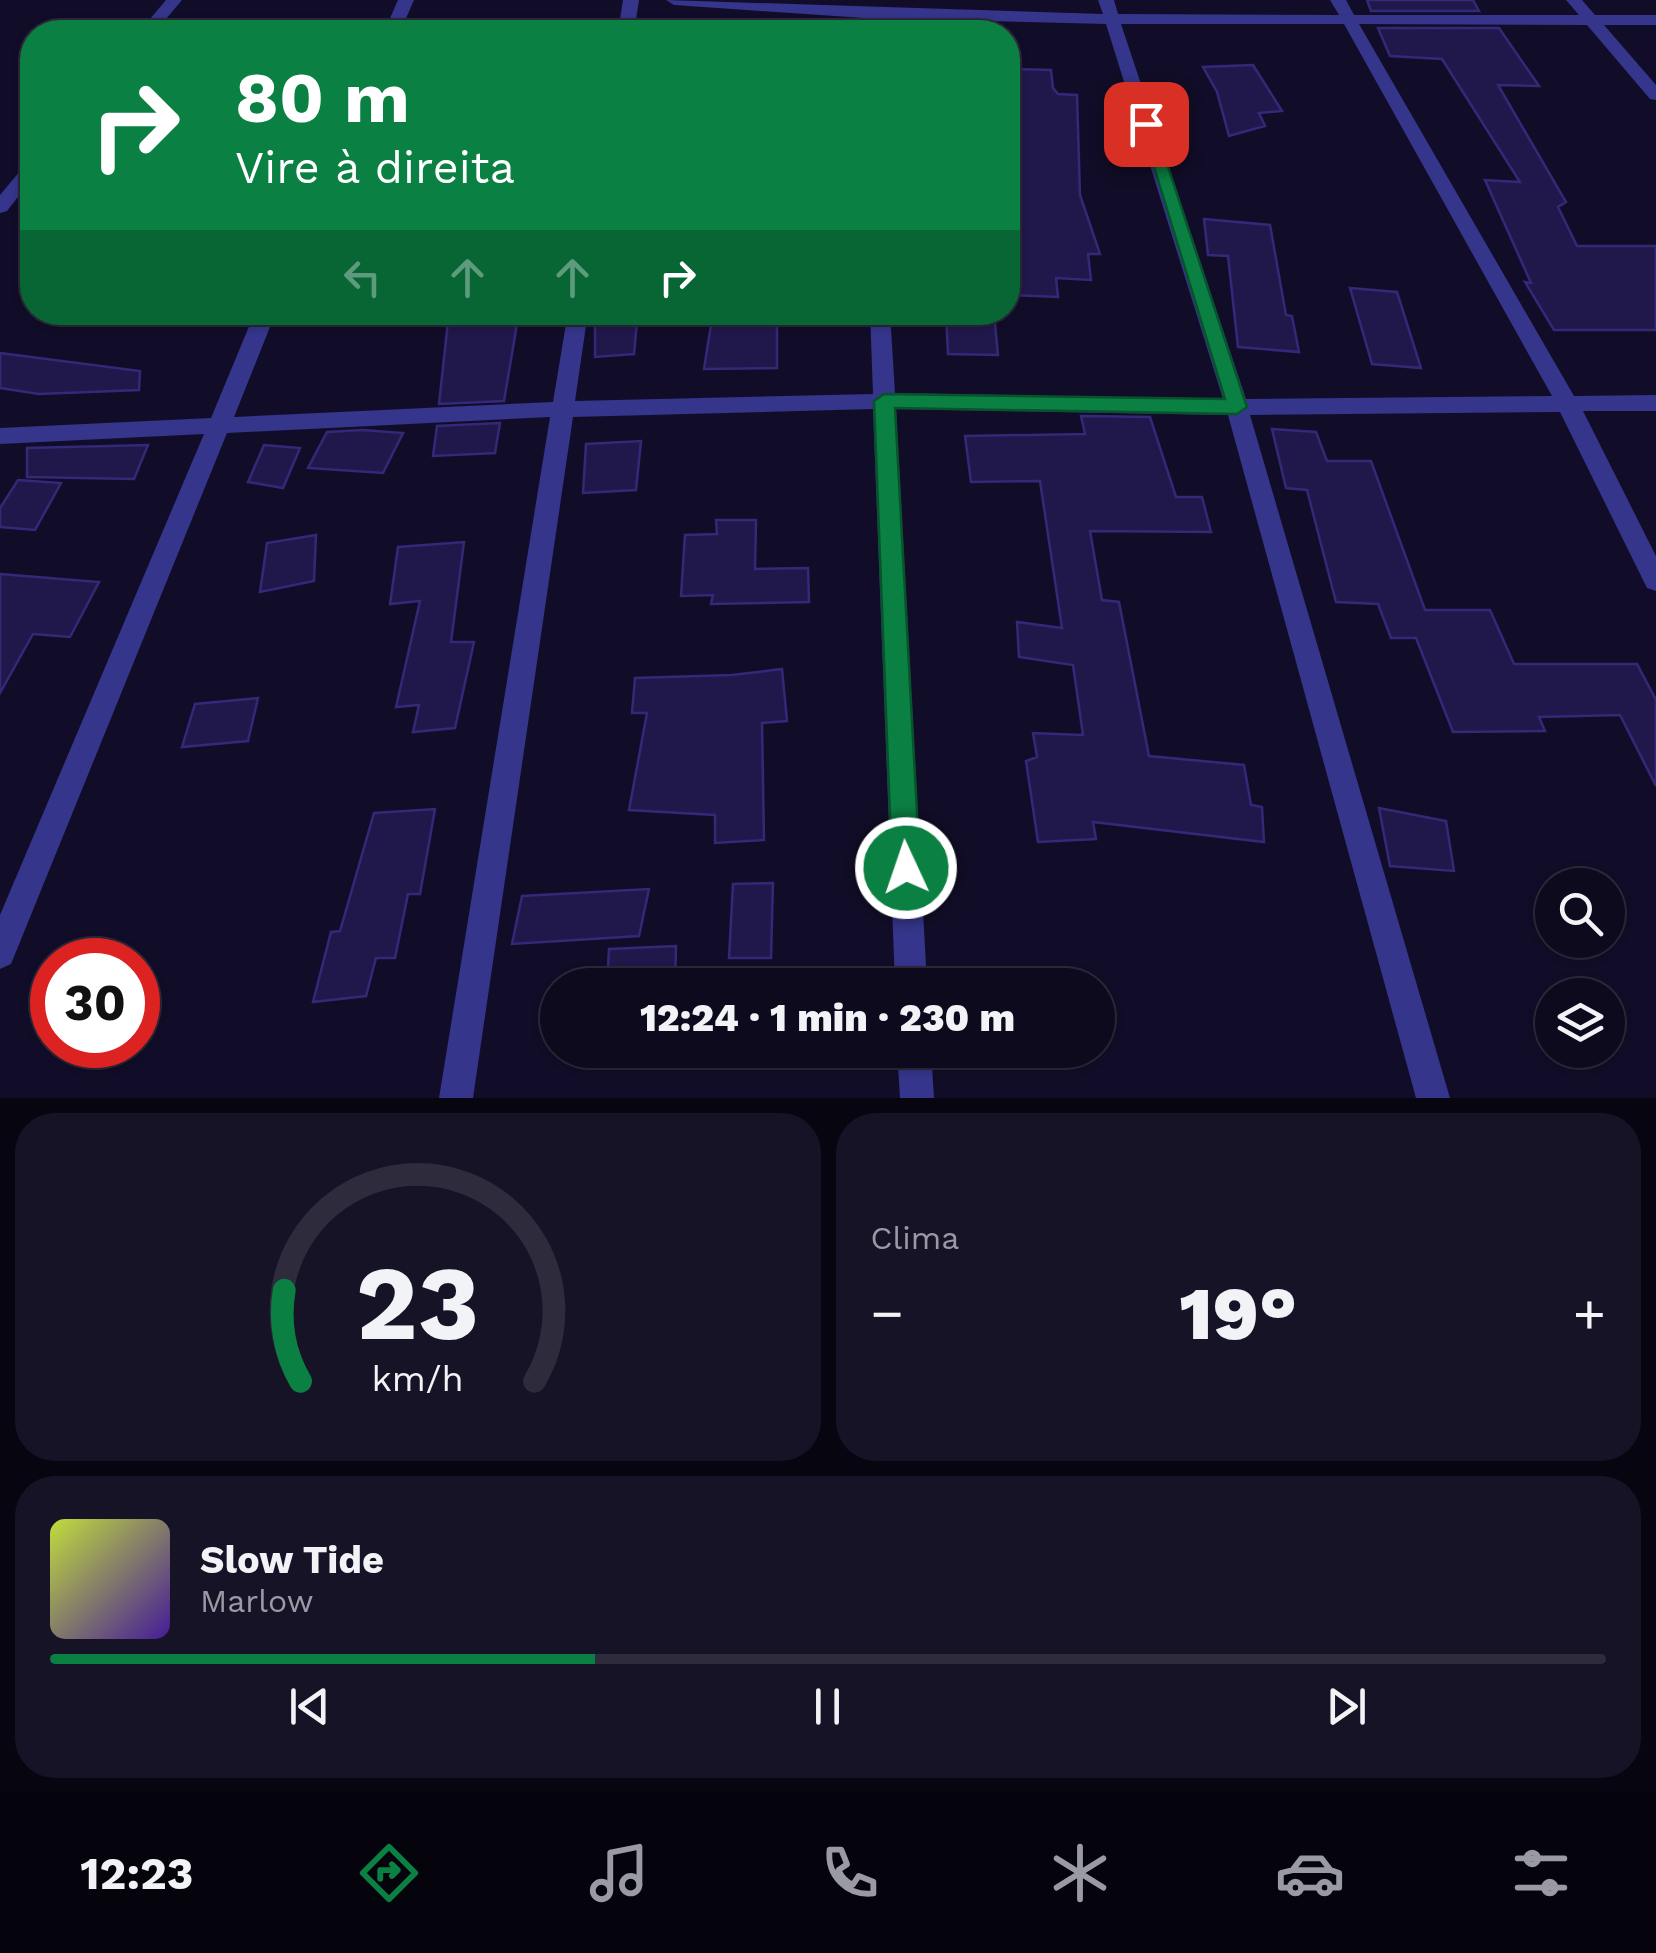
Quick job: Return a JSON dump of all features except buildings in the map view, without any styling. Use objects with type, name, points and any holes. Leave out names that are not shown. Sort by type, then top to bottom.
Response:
[{"type":"street","points":[[157,20],[174,0]]},
{"type":"street","points":[[674,0],[864,6],[1342,9],[1656,20]]},
{"type":"street","points":[[1574,0],[1656,95]]},
{"type":"street","points":[[1109,9],[1237,407],[1433,1098]]},
{"type":"street","points":[[1342,9],[1568,405],[1656,581]]},
{"type":"street","points":[[0,207],[20,183]]},
{"type":"street","points":[[0,953],[260,325]]},
{"type":"street","points":[[456,1098],[576,325]]},
{"type":"street","points":[[881,325],[911,968]]},
{"type":"street","points":[[0,436],[562,409],[884,401],[1237,407],[1656,403]]},
{"type":"street","points":[[915,1068],[917,1098]]},
{"type":"route","points":[[906,868],[884,401],[1237,407],[1146,124]]}]
